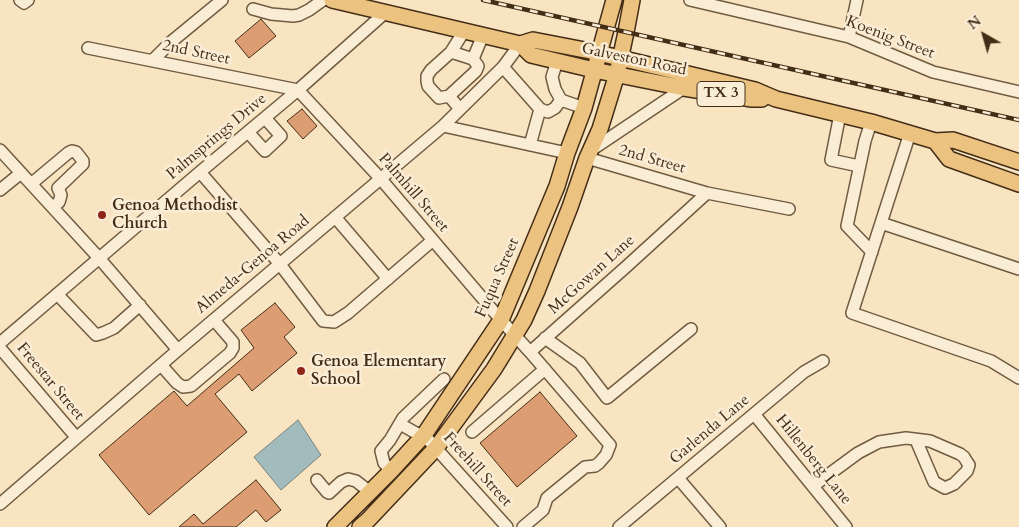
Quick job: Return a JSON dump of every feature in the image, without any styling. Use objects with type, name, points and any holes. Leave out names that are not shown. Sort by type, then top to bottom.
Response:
[{"type":"main road","name":"Galveston Road","points":[[332,0],[520,44],[531,55],[594,70],[752,100],[776,99]]},
{"type":"main road","name":"Fuqua Street","points":[[335,527],[424,435],[501,320],[557,186],[584,108],[614,0]]},
{"type":"main road","points":[[360,527],[436,448],[494,369],[524,320],[600,129],[617,74],[632,0]]},
{"type":"main road","name":"Galveston Road","points":[[520,44],[533,40],[599,53],[755,90],[776,99],[871,122],[935,141],[953,140],[1019,162]]},
{"type":"main road","points":[[935,141],[949,159],[1019,184]]},
{"type":"street","points":[[20,0],[24,3],[28,0]]},
{"type":"street","points":[[153,60],[171,42],[222,0]]},
{"type":"street","points":[[253,9],[271,14],[293,16],[309,10],[323,0]]},
{"type":"street","name":"Koenig Street","points":[[690,0],[849,37],[933,72],[1019,92]]},
{"type":"street","points":[[849,37],[857,0]]},
{"type":"street","name":"Palmsprings Drive","points":[[0,343],[298,90],[386,12]]},
{"type":"street","points":[[451,52],[473,59],[478,66],[476,71],[448,96],[439,98],[428,86],[427,76],[451,52],[464,30]]},
{"type":"street","points":[[473,59],[484,35]]},
{"type":"street","name":"Almeda-Genoa Road","points":[[0,504],[279,263],[442,126],[503,67],[520,44]]},
{"type":"street","name":"2nd Street","points":[[88,48],[298,90]]},
{"type":"street","points":[[557,60],[552,77],[561,100],[584,108]]},
{"type":"street","points":[[503,67],[540,109],[548,112],[555,108],[561,100]]},
{"type":"street","points":[[473,73],[484,85]]},
{"type":"street","points":[[589,154],[684,88]]},
{"type":"street","name":"Palmhill Street","points":[[298,90],[380,178],[501,320]]},
{"type":"street","points":[[448,96],[460,109]]},
{"type":"street","points":[[530,144],[540,109]]},
{"type":"street","points":[[840,114],[831,160],[860,166]]},
{"type":"street","points":[[248,132],[265,151],[282,136],[265,118]]},
{"type":"street","points":[[871,122],[864,141],[847,226],[872,252]]},
{"type":"street","points":[[442,126],[567,153]]},
{"type":"street","points":[[910,133],[852,313],[991,361],[1019,378]]},
{"type":"street","points":[[0,150],[99,258],[178,350]]},
{"type":"street","points":[[31,184],[70,152],[76,152],[83,161],[83,164],[58,188],[61,195],[60,199],[53,207]]},
{"type":"street","name":"2nd Street","points":[[589,154],[707,193],[790,209]]},
{"type":"street","points":[[200,172],[279,263],[323,321],[334,322],[348,313],[433,240]]},
{"type":"street","points":[[0,190],[21,173]]},
{"type":"street","name":"McGowan Lane","points":[[530,352],[707,193]]},
{"type":"street","points":[[335,217],[388,279]]},
{"type":"street","points":[[881,223],[1019,269]]},
{"type":"street","points":[[57,294],[96,334],[114,328],[140,305]]},
{"type":"street","points":[[161,365],[177,383],[183,387],[191,386],[230,353],[233,348],[233,342],[214,320]]},
{"type":"street","points":[[501,320],[610,445],[606,455],[599,463],[595,466],[585,467],[548,498],[543,510],[523,527]]},
{"type":"street","points":[[545,338],[580,363],[607,398],[690,329]]},
{"type":"street","name":"Freestar Street","points":[[0,348],[76,437]]},
{"type":"street","name":"Garlenda Lane","points":[[620,527],[804,372],[824,361]]},
{"type":"street","points":[[472,432],[545,369]]},
{"type":"street","points":[[391,471],[384,462],[381,451],[403,418],[444,379]]},
{"type":"street","name":"Hillenberg Lane","points":[[754,414],[846,527]]},
{"type":"street","points":[[400,424],[416,433],[424,435]]},
{"type":"street","name":"Freehill Street","points":[[424,435],[506,527]]},
{"type":"street","points":[[813,486],[858,453],[879,442],[906,438],[930,441],[960,454],[969,465],[967,471],[954,484],[945,488],[934,482],[916,440]]},
{"type":"street","points":[[678,478],[720,527]]},
{"type":"street","points":[[317,480],[326,492],[329,492],[348,479],[356,481],[370,492]]},
{"type":"water","points":[[298,420],[321,455],[281,490],[254,457]]},
{"type":"building","points":[[261,19],[276,36],[249,58],[235,41]]},
{"type":"building","points":[[302,109],[317,126],[303,139],[287,121]]},
{"type":"building","points":[[275,303],[295,327],[284,337],[297,353],[252,391],[239,374],[215,394],[247,432],[149,515],[99,455],[174,391],[187,406],[254,348],[241,330]]},
{"type":"building","points":[[540,392],[577,436],[517,487],[480,443]]},
{"type":"building","points":[[256,480],[281,510],[266,522],[256,510],[236,527],[179,527],[194,514],[203,524]]},
{"type":"railway","points":[[483,0],[1019,120]]},
{"type":"place","name":"Genoa Methodist Church","points":[[102,215]]},
{"type":"place","name":"Genoa Elementary School","points":[[301,371]]}]
